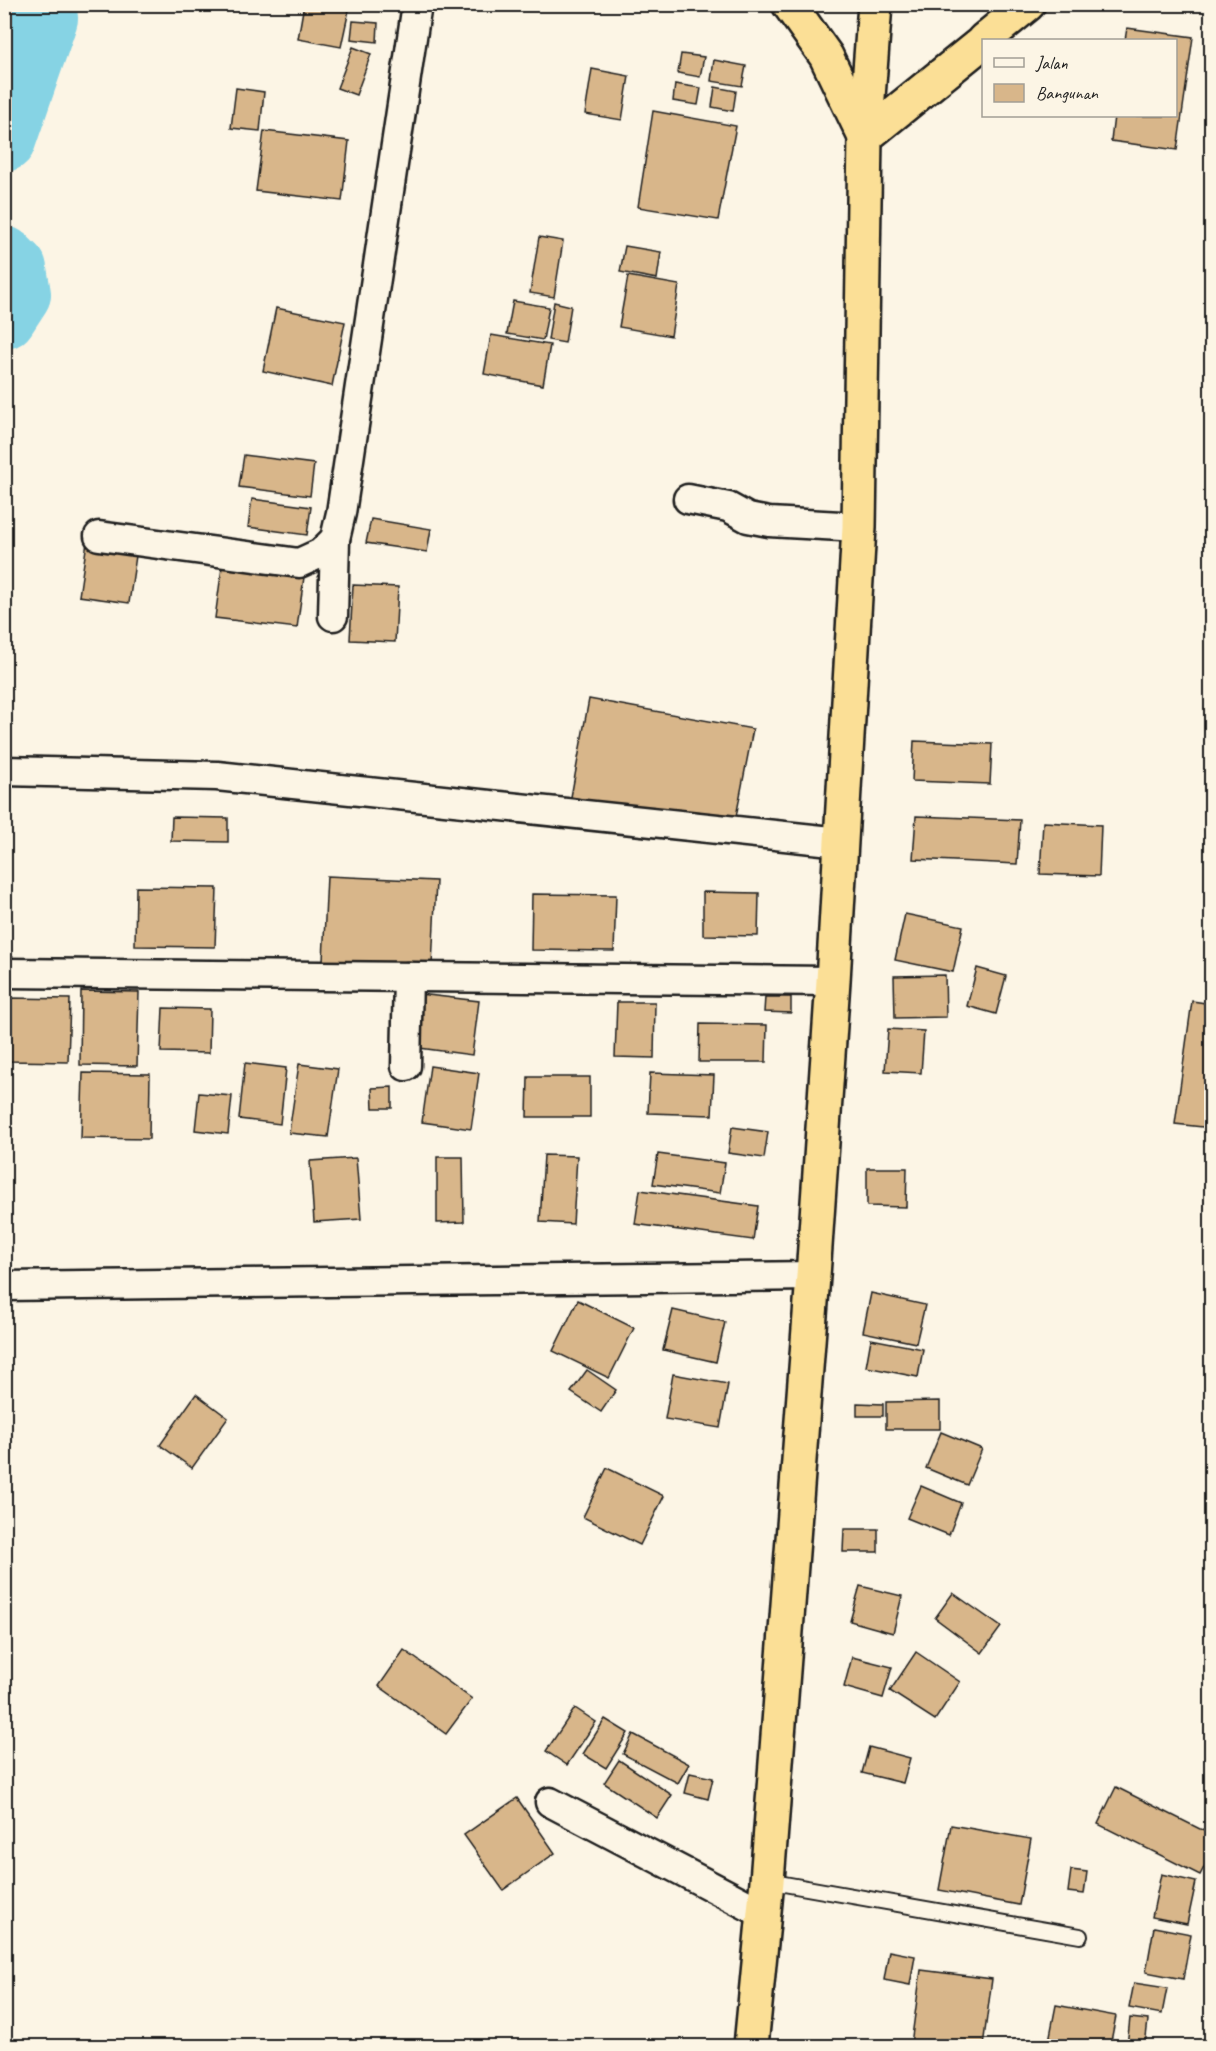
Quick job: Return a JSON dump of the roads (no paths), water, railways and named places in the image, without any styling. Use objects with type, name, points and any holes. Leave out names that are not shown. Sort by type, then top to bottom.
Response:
[{"type":"highway","points":[[789,4],[826,56],[865,137]]},
{"type":"highway","points":[[752,2046],[767,1881],[833,981],[860,527],[865,137],[875,4]]},
{"type":"highway","points":[[986,39],[1029,4]]},
{"type":"highway","points":[[865,137],[982,43]]},
{"type":"street","points":[[333,616],[335,539],[341,513],[417,4]]},
{"type":"street","points":[[688,499],[728,507],[748,518],[769,522],[860,527]]},
{"type":"street","points":[[99,536],[299,563],[321,552],[335,539]]},
{"type":"street","points":[[4,771],[217,776],[841,842]]},
{"type":"street","points":[[4,973],[833,981]]},
{"type":"street","points":[[406,1066],[408,977]]},
{"type":"street","points":[[4,1286],[813,1275]]},
{"type":"street","points":[[550,1802],[764,1914]]},
{"type":"lane","points":[[767,1881],[1080,1936]]},
{"type":"waterway","points":[[4,140],[46,18],[40,4]]},
{"type":"waterway","points":[[4,258],[15,269],[19,294],[4,317]]}]
